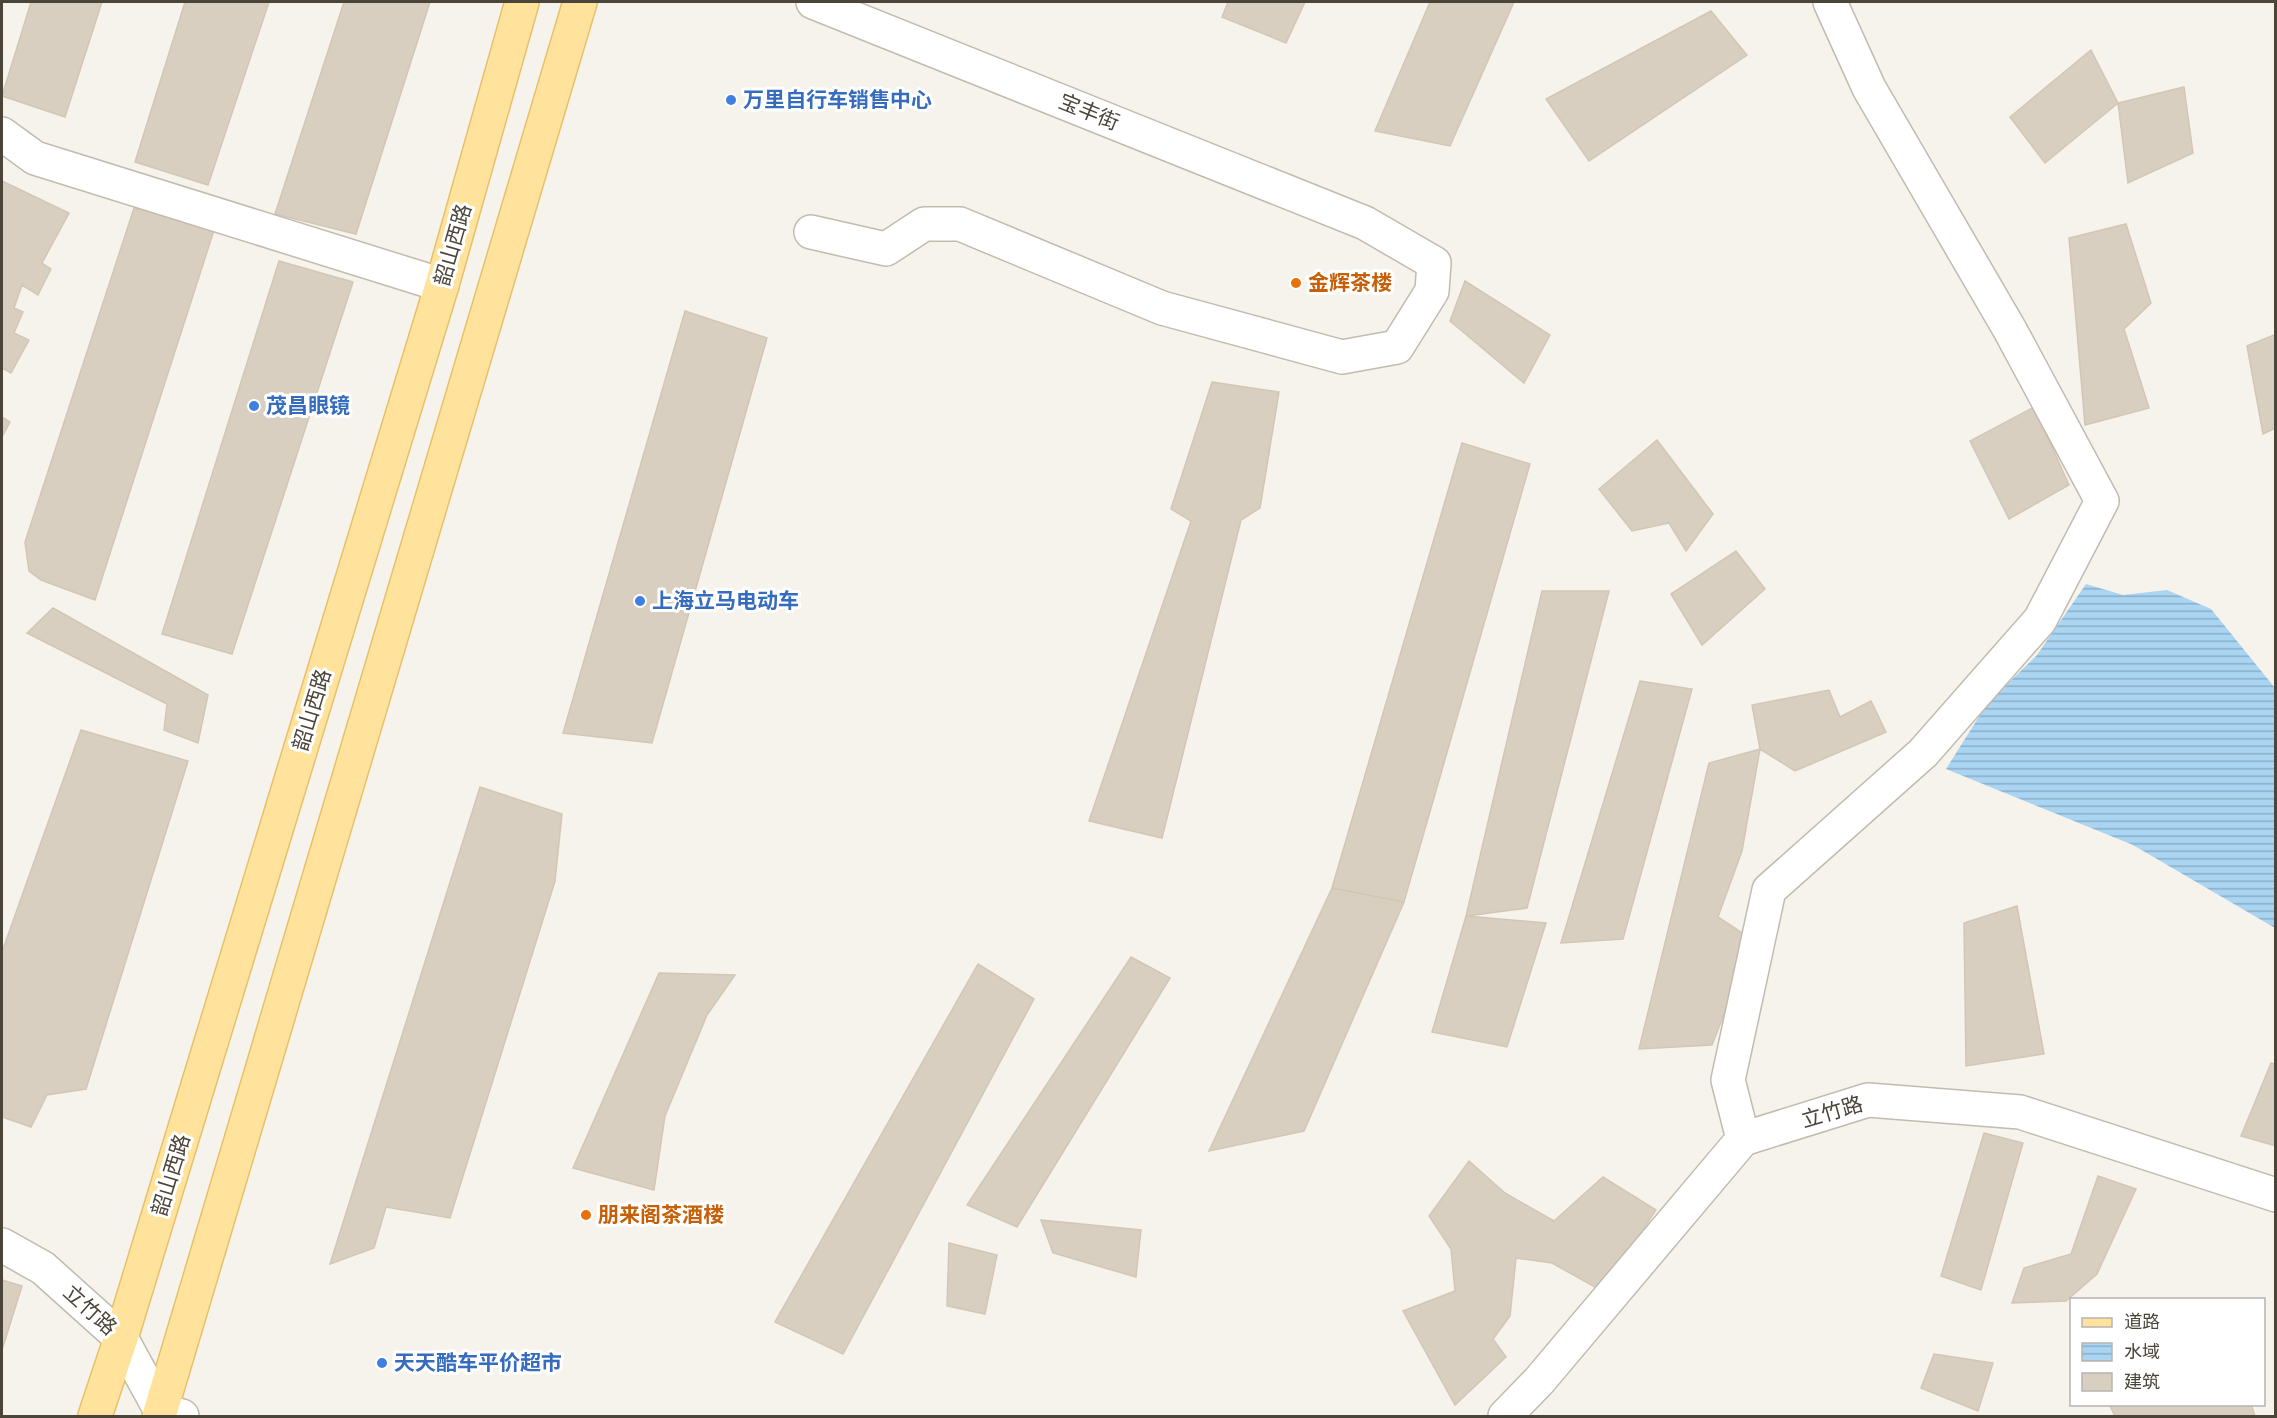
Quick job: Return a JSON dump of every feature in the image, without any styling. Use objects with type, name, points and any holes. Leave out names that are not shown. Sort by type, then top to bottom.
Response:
[{"type":"main road","name":"韶山西路","points":[[95,1416],[121,1338],[442,285],[522,2]]},
{"type":"main road","points":[[168,1415],[580,2]]},
{"type":"street","name":"宝丰街","points":[[811,232],[886,249],[924,224],[960,224],[1162,308],[1342,357],[1397,346],[1432,291],[1434,263],[1365,223],[813,2]]},
{"type":"street","points":[[1505,1416],[1539,1381],[1743,1139],[1728,1080],[1769,891],[1923,753],[2040,620],[2102,501],[2010,330],[1869,87],[1830,2]]},
{"type":"street","points":[[2,134],[34,158],[442,285]]},
{"type":"street","name":"立竹路","points":[[1743,1139],[1868,1100],[2020,1112],[2276,1194]]},
{"type":"street","name":"立竹路","points":[[2,1245],[43,1268],[121,1338],[168,1415]]},
{"type":"water","points":[[2086,584],[2123,595],[2167,590],[2211,609],[2275,688],[2275,928],[2133,845],[1946,769],[1987,704],[2037,655]]},
{"type":"building","points":[[31,2],[102,2],[65,117],[2,96]]},
{"type":"building","points":[[185,2],[269,2],[208,185],[135,162]]},
{"type":"building","points":[[344,2],[430,2],[356,234],[275,214]]},
{"type":"building","points":[[1228,2],[1305,2],[1286,43],[1222,17]]},
{"type":"building","points":[[1430,2],[1514,2],[1450,146],[1375,131]]},
{"type":"building","points":[[1711,11],[1747,55],[1589,161],[1546,99]]},
{"type":"building","points":[[2091,50],[2118,103],[2045,163],[2010,117]]},
{"type":"building","points":[[2184,87],[2193,153],[2128,183],[2118,103]]},
{"type":"building","points":[[2,181],[69,213],[42,263],[51,269],[38,295],[22,285],[14,308],[23,312],[14,333],[29,340],[11,373],[2,368]]},
{"type":"building","points":[[134,208],[216,224],[95,600],[41,580],[29,571],[25,542]]},
{"type":"building","points":[[2126,224],[2151,303],[2124,329],[2149,408],[2085,425],[2069,238]]},
{"type":"building","points":[[279,261],[353,282],[232,654],[162,634]]},
{"type":"building","points":[[1465,281],[1550,335],[1524,383],[1450,321]]},
{"type":"building","points":[[685,311],[767,338],[652,743],[563,733]]},
{"type":"building","points":[[2276,334],[2276,428],[2263,434],[2247,346]]},
{"type":"building","points":[[1212,382],[1279,392],[1260,508],[1241,520],[1162,838],[1089,821],[1191,521],[1171,509]]},
{"type":"building","points":[[2034,407],[2069,485],[2009,519],[1970,441]]},
{"type":"building","points":[[2,417],[10,422],[2,437]]},
{"type":"building","points":[[1657,440],[1713,514],[1686,551],[1669,523],[1632,531],[1599,489]]},
{"type":"building","points":[[1462,443],[1530,464],[1404,902],[1332,888]]},
{"type":"building","points":[[1736,551],[1765,589],[1702,645],[1671,594]]},
{"type":"building","points":[[1542,591],[1609,591],[1527,908],[1466,916]]},
{"type":"building","points":[[53,608],[208,695],[198,743],[164,730],[167,704],[27,633]]},
{"type":"building","points":[[1640,681],[1692,689],[1623,939],[1561,943]]},
{"type":"building","points":[[1829,690],[1840,717],[1871,701],[1886,732],[1795,771],[1760,749],[1752,705]]},
{"type":"building","points":[[81,730],[188,761],[86,1089],[47,1095],[31,1127],[2,1117],[2,952]]},
{"type":"building","points":[[1760,749],[1742,851],[1718,917],[1753,940],[1712,1045],[1639,1049],[1709,763]]},
{"type":"building","points":[[480,787],[562,814],[555,881],[450,1218],[386,1207],[374,1248],[330,1264]]},
{"type":"building","points":[[1332,888],[1404,902],[1304,1131],[1209,1151]]},
{"type":"building","points":[[2017,906],[2044,1054],[1966,1066],[1964,923]]},
{"type":"building","points":[[1466,916],[1546,923],[1507,1047],[1432,1032]]},
{"type":"building","points":[[1131,957],[1170,978],[1017,1227],[967,1205]]},
{"type":"building","points":[[978,964],[1034,999],[843,1354],[775,1322]]},
{"type":"building","points":[[659,973],[735,975],[707,1015],[665,1116],[654,1190],[573,1168]]},
{"type":"building","points":[[2271,1063],[2276,1064],[2276,1146],[2241,1136]]},
{"type":"building","points":[[1984,1133],[2023,1143],[1981,1290],[1941,1276]]},
{"type":"building","points":[[1469,1161],[1505,1193],[1554,1221],[1603,1177],[1656,1210],[1602,1291],[1552,1263],[1516,1258],[1510,1316],[1493,1339],[1506,1357],[1455,1405],[1403,1311],[1455,1291],[1451,1249],[1429,1216]]},
{"type":"building","points":[[2098,1176],[2136,1189],[2097,1274],[2066,1301],[2012,1303],[2024,1268],[2071,1254]]},
{"type":"building","points":[[1041,1220],[1141,1230],[1136,1277],[1053,1253]]},
{"type":"building","points":[[949,1243],[997,1255],[985,1314],[947,1306]]},
{"type":"building","points":[[2,1280],[22,1286],[2,1350]]},
{"type":"building","points":[[1934,1354],[1993,1363],[1978,1411],[1921,1388]]},
{"type":"building","points":[[2110,1406],[2252,1406],[2255,1416],[2115,1416]]},
{"type":"place","name":"万里自行车销售中心","points":[[731,100]]},
{"type":"place","name":"金辉茶楼","points":[[1296,283]]},
{"type":"place","name":"茂昌眼镜","points":[[254,406]]},
{"type":"place","name":"上海立马电动车","points":[[640,601]]},
{"type":"place","name":"朋来阁茶酒楼","points":[[586,1215]]},
{"type":"place","name":"天天酷车平价超市","points":[[382,1363]]}]
